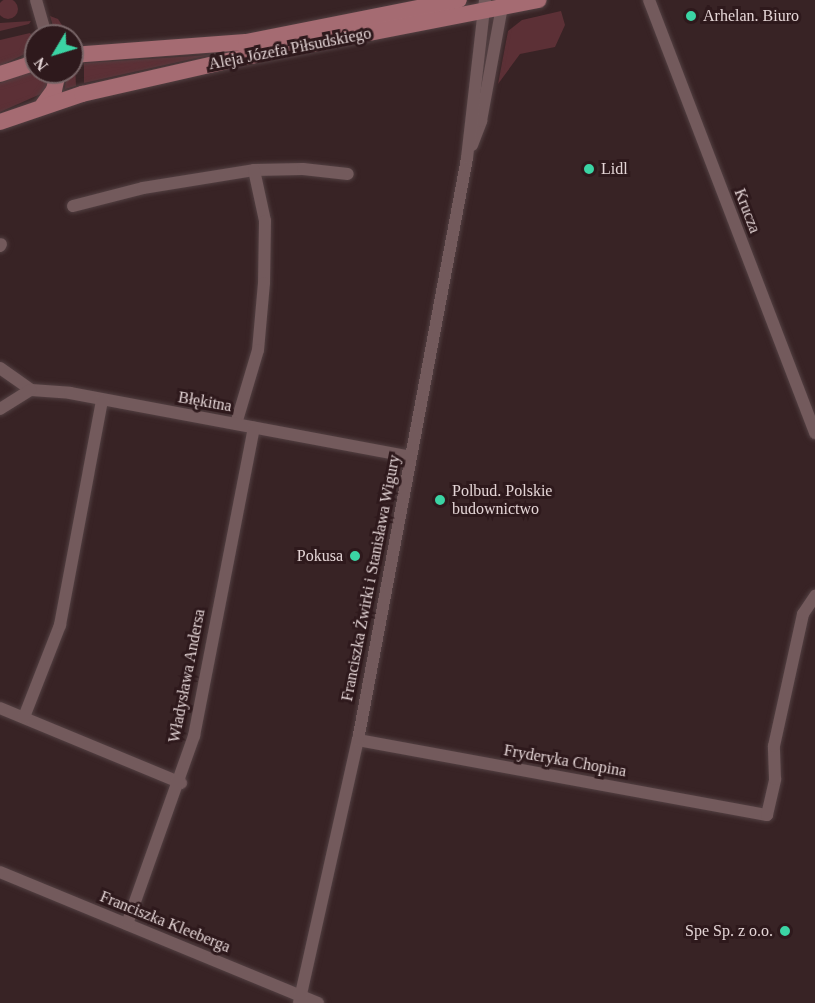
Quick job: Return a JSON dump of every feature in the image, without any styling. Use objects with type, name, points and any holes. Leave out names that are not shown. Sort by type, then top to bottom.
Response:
[{"type":"main road","name":"Aleja Józefa Piłsudskiego","points":[[84,54],[246,42],[459,0]]},
{"type":"main road","name":"Aleja Józefa Piłsudskiego","points":[[0,122],[43,105],[245,57],[485,6],[539,0]]},
{"type":"main road","points":[[0,74],[24,65]]},
{"type":"main road","points":[[43,105],[54,90],[55,84]]},
{"type":"street","points":[[36,0],[40,24]]},
{"type":"street","name":"Krucza","points":[[649,0],[815,433]]},
{"type":"street","name":"Franciszka Żwirki i Stanisława Wigury","points":[[300,1000],[358,740],[467,158],[503,4]]},
{"type":"street","name":"Franciszka Żwirki i Stanisława Wigury","points":[[475,119],[485,6]]},
{"type":"street","points":[[74,206],[143,188],[254,170],[303,169],[348,174]]},
{"type":"street","points":[[237,424],[258,350],[264,283],[265,221],[254,170]]},
{"type":"street","name":"Błękitna","points":[[0,368],[31,390],[102,400],[411,457]]},
{"type":"street","points":[[0,409],[31,390]]},
{"type":"street","points":[[24,717],[60,625],[102,400]]},
{"type":"street","name":"Władysława Andersa","points":[[128,924],[181,783],[194,736],[254,428]]},
{"type":"street","name":"Fryderyka Chopina","points":[[358,740],[767,815],[775,779],[777,735],[803,614],[815,596]]},
{"type":"street","points":[[0,708],[181,783]]},
{"type":"street","name":"Franciszka Kleeberga","points":[[0,872],[128,924],[300,1000],[318,1003]]},
{"type":"shaded area","points":[[8,-1],[15,2],[18,9],[15,16],[8,19],[1,16],[-2,9],[1,2]]},
{"type":"shaded area","points":[[561,11],[565,25],[555,47],[520,54],[498,84],[508,31],[522,20]]},
{"type":"shaded area","points":[[50,16],[58,19],[61,24],[52,24]]},
{"type":"shaded area","points":[[31,21],[29,24],[0,31],[0,23]]},
{"type":"shaded area","points":[[24,34],[24,54],[0,66],[0,40]]},
{"type":"shaded area","points":[[210,55],[84,83],[84,63]]},
{"type":"shaded area","points":[[24,74],[24,84],[48,84],[43,93],[0,112],[0,83]]},
{"type":"shaded area","points":[[65,84],[76,84],[76,86],[65,89]]},
{"type":"place","name":"Arhelan. Biuro","points":[[691,16]]},
{"type":"place","name":"Lidl","points":[[589,169]]},
{"type":"place","name":"Polbud. Polskie budownictwo","points":[[440,500]]},
{"type":"place","name":"Pokusa","points":[[355,556]]},
{"type":"place","name":"Spe Sp. z o.o.","points":[[785,931]]}]
